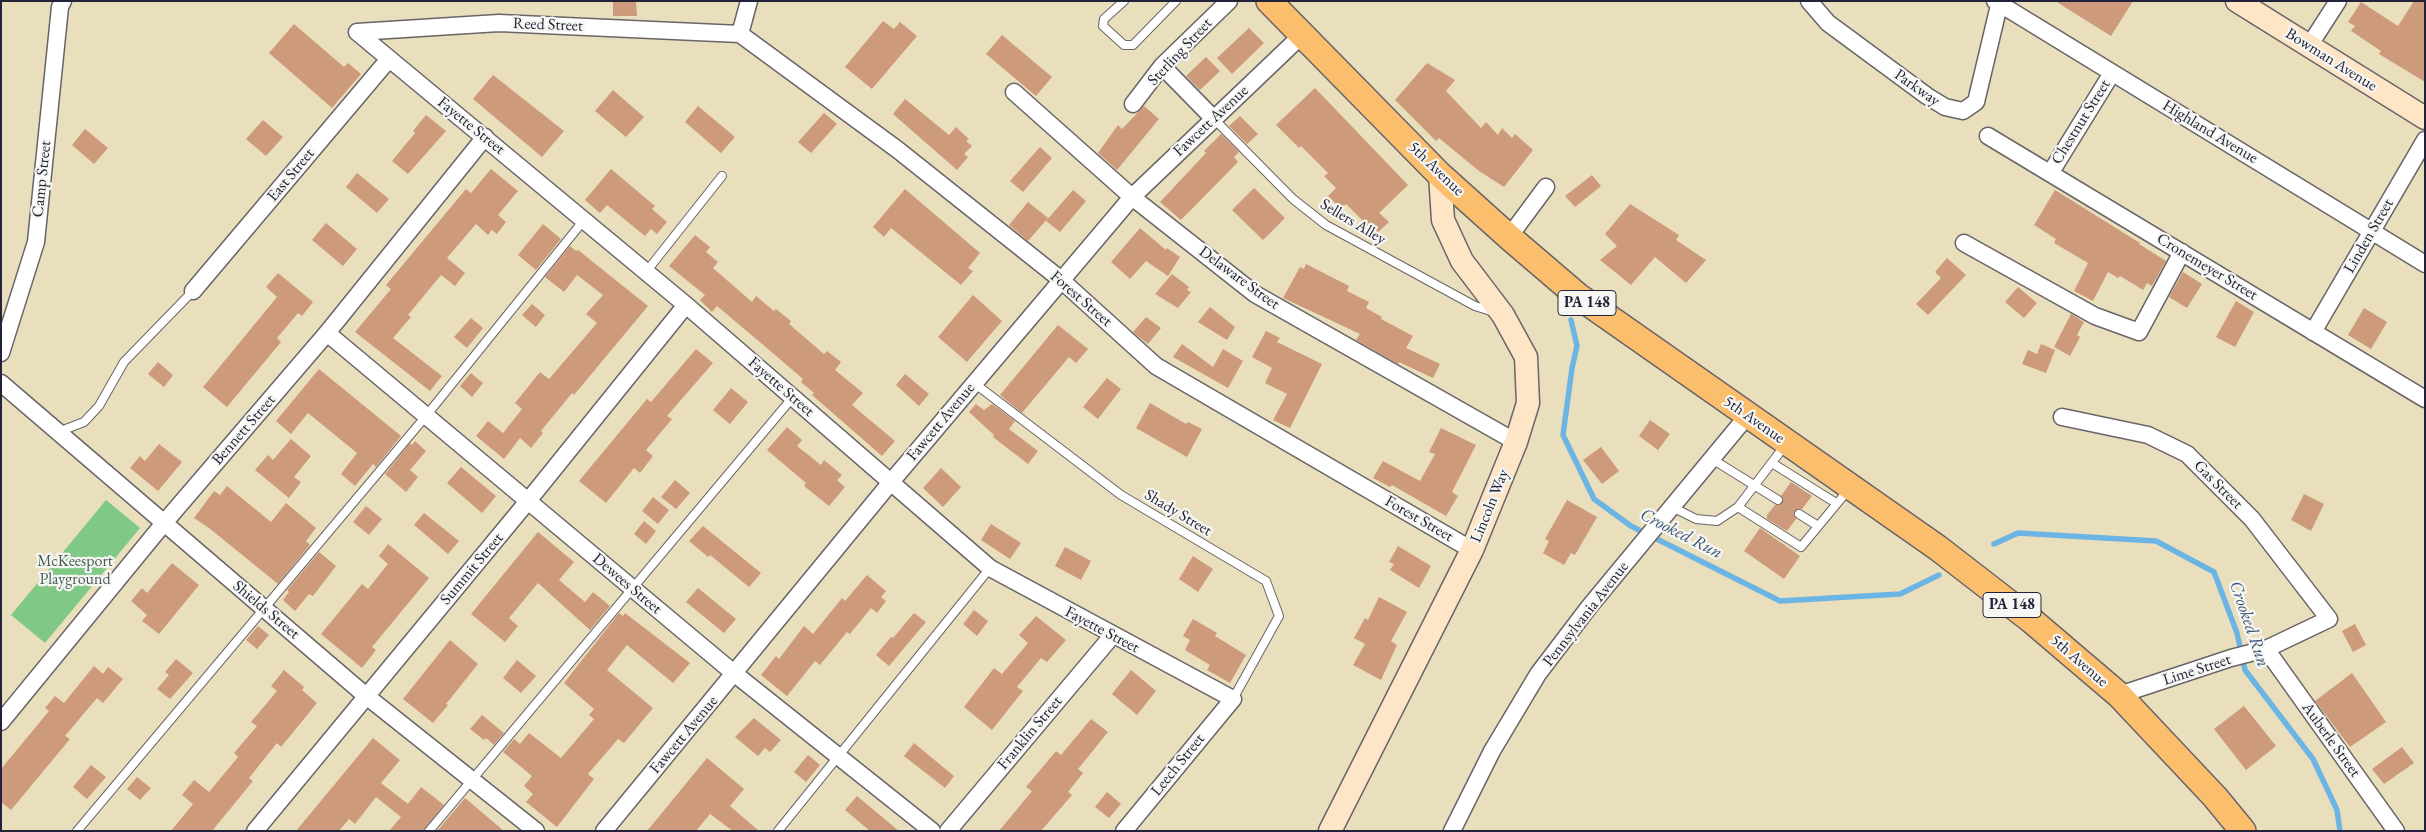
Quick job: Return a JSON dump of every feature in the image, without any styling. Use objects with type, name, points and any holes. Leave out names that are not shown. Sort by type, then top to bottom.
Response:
[{"type":"main road","name":"5th Avenue","points":[[1269,1],[1440,175],[1578,296],[1787,443],[1843,495],[1938,548],[2031,620],[2119,696],[2214,796],[2244,831]]},
{"type":"main road","name":"Bowman Avenue","points":[[2237,1],[2425,118]]},
{"type":"main road","name":"Lincoln Way","points":[[1330,831],[1472,550],[1516,442],[1528,403],[1526,357],[1503,315],[1462,261],[1454,245],[1443,220],[1440,175]]},
{"type":"street","name":"Camp Street","points":[[1,353],[36,242],[60,7],[63,1]]},
{"type":"street","points":[[740,34],[749,1]]},
{"type":"street","name":"Sterling Street","points":[[1133,104],[1162,66],[1229,1]]},
{"type":"street","name":"Parkway","points":[[1810,1],[1828,23],[1927,96],[1945,107],[1963,111],[1976,102],[1998,2]]},
{"type":"street","points":[[2309,46],[2338,1]]},
{"type":"street","name":"Highland Avenue","points":[[1998,2],[2425,264]]},
{"type":"street","name":"Reed Street","points":[[357,32],[499,23],[740,34]]},
{"type":"street","name":"Fayette Street","points":[[357,32],[686,305],[990,568],[1112,636],[1232,699]]},
{"type":"street","name":"Forest Street","points":[[740,34],[898,150],[1060,279],[1156,366],[1472,550]]},
{"type":"street","name":"Fawcett Avenue","points":[[604,831],[1060,279],[1132,197],[1302,35]]},
{"type":"street","name":"East Street","points":[[193,292],[389,59]]},
{"type":"street","points":[[1162,66],[1213,118]]},
{"type":"street","name":"Chestnut Street","points":[[2050,172],[2112,73]]},
{"type":"street","name":"Delaware Street","points":[[1014,92],[1132,197],[1255,294],[1516,442]]},
{"type":"street","name":"Cronemeyer Street","points":[[1988,136],[2425,399]]},
{"type":"street","name":"Bennett Street","points":[[1,722],[164,524],[326,333],[485,137]]},
{"type":"street","name":"Linden Street","points":[[2313,332],[2425,140]]},
{"type":"street","points":[[1509,237],[1546,188]]},
{"type":"street","points":[[1964,243],[2095,316],[2139,332],[2182,252]]},
{"type":"street","name":"Summit Street","points":[[255,831],[528,501],[686,305]]},
{"type":"street","name":"Dewees Street","points":[[326,333],[734,674],[932,831]]},
{"type":"street","name":"Shields Street","points":[[1,383],[365,696],[536,831]]},
{"type":"street","name":"Pennsylvania Avenue","points":[[1452,831],[1492,750],[1538,674],[1589,608],[1748,415]]},
{"type":"street","name":"Gas Street","points":[[2062,417],[2148,435],[2187,454],[2252,519],[2329,619]]},
{"type":"street","name":"Lime Street","points":[[2119,696],[2231,658],[2261,650],[2329,619]]},
{"type":"street","name":"Franklin Street","points":[[948,831],[1112,636]]},
{"type":"street","name":"Auberle Street","points":[[2261,650],[2396,831]]},
{"type":"street","name":"Leech Street","points":[[1124,831],[1232,699]]},
{"type":"lane","points":[[1124,1],[1104,19],[1103,26],[1124,45],[1133,45],[1176,1]]},
{"type":"lane","name":"Sellers Alley","points":[[1213,118],[1293,199],[1326,225],[1475,306],[1503,315]]},
{"type":"lane","points":[[646,272],[722,176]]},
{"type":"lane","points":[[77,831],[262,608],[426,416],[584,220]]},
{"type":"lane","points":[[58,432],[84,422],[99,406],[124,362],[193,292]]},
{"type":"lane","name":"Shady Street","points":[[974,382],[1121,495],[1266,581],[1279,616],[1232,699]]},
{"type":"lane","points":[[429,831],[793,397]]},
{"type":"lane","points":[[1672,507],[1696,519],[1717,521],[1738,506],[1787,443]]},
{"type":"lane","points":[[1712,459],[1778,500]]},
{"type":"lane","points":[[1738,506],[1801,547],[1843,495],[1772,463]]},
{"type":"lane","points":[[1799,514],[1818,526]]},
{"type":"lane","points":[[778,831],[990,568]]},
{"type":"green space","name":"McKeesport Playground","points":[[106,500],[140,528],[45,643],[11,615]]},
{"type":"building","points":[[613,1],[636,1],[637,16],[613,16]]},
{"type":"building","points":[[2055,1],[2133,1],[2111,36]]},
{"type":"building","points":[[2414,1],[2425,1],[2425,82],[2379,54],[2381,51],[2351,31],[2355,26],[2348,22],[2361,2],[2398,26]]},
{"type":"building","points":[[883,21],[894,29],[900,22],[917,36],[872,89],[845,67]]},
{"type":"building","points":[[294,24],[344,67],[348,63],[361,74],[332,108],[269,53]]},
{"type":"building","points":[[1249,28],[1264,43],[1232,74],[1217,58]]},
{"type":"building","points":[[1002,35],[1052,77],[1036,96],[986,54]]},
{"type":"building","points":[[1206,57],[1220,71],[1200,90],[1186,76]]},
{"type":"building","points":[[1427,63],[1455,80],[1446,91],[1481,128],[1486,122],[1498,135],[1502,128],[1512,138],[1515,134],[1533,150],[1504,187],[1479,171],[1439,138],[1436,141],[1395,100]]},
{"type":"building","points":[[493,75],[564,131],[542,157],[473,99]]},
{"type":"building","points":[[1315,88],[1408,185],[1379,213],[1389,222],[1376,234],[1346,204],[1341,209],[1328,196],[1336,188],[1324,176],[1328,173],[1301,146],[1299,148],[1276,125]]},
{"type":"building","points":[[613,90],[644,117],[626,137],[595,111]]},
{"type":"building","points":[[905,99],[949,135],[956,127],[969,139],[966,141],[972,146],[964,154],[968,157],[957,170],[893,114]]},
{"type":"building","points":[[698,106],[735,137],[721,153],[685,122]]},
{"type":"building","points":[[1144,106],[1159,119],[1117,170],[1098,153],[1118,125],[1122,129]]},
{"type":"building","points":[[824,113],[837,124],[811,153],[798,142]]},
{"type":"building","points":[[426,115],[446,131],[408,174],[392,161],[415,133],[413,131]]},
{"type":"building","points":[[1240,116],[1258,134],[1247,144],[1229,126]]},
{"type":"building","points":[[263,120],[283,137],[266,156],[246,139]]},
{"type":"building","points":[[85,129],[108,148],[94,164],[72,145]]},
{"type":"building","points":[[1221,134],[1239,152],[1234,157],[1238,162],[1181,220],[1160,202],[1206,153],[1204,151]]},
{"type":"building","points":[[1040,147],[1052,158],[1023,192],[1010,181]]},
{"type":"building","points":[[491,169],[518,191],[498,215],[506,222],[497,234],[492,230],[488,235],[476,224],[447,258],[465,273],[455,286],[441,275],[408,315],[411,317],[393,338],[442,376],[430,391],[355,332],[391,289],[386,285],[466,189],[471,193]]},
{"type":"building","points":[[611,169],[655,206],[652,209],[667,222],[657,234],[651,229],[645,236],[607,205],[600,213],[585,200]]},
{"type":"building","points":[[357,173],[389,199],[377,213],[346,187]]},
{"type":"building","points":[[1592,175],[1601,186],[1575,207],[1565,196]]},
{"type":"building","points":[[1254,188],[1285,218],[1263,240],[1232,210]]},
{"type":"building","points":[[905,189],[980,253],[968,268],[973,271],[961,285],[891,228],[884,237],[873,227]]},
{"type":"building","points":[[1073,190],[1086,201],[1060,232],[1046,221]]},
{"type":"building","points":[[2055,190],[2166,261],[2152,286],[2147,283],[2143,290],[2120,276],[2118,278],[2108,272],[2093,301],[2074,291],[2088,263],[2054,243],[2056,239],[2034,225]]},
{"type":"building","points":[[1028,202],[1048,218],[1028,241],[1009,225]]},
{"type":"building","points":[[1630,204],[1679,235],[1676,240],[1706,260],[1686,283],[1655,257],[1631,285],[1600,260],[1617,246],[1605,234]]},
{"type":"building","points":[[326,223],[357,249],[343,266],[312,240]]},
{"type":"building","points":[[543,224],[561,239],[536,270],[518,255]]},
{"type":"building","points":[[1140,228],[1166,250],[1167,248],[1180,257],[1168,276],[1146,261],[1130,279],[1111,262]]},
{"type":"building","points":[[695,235],[710,247],[706,252],[718,262],[713,268],[752,302],[756,296],[774,311],[776,309],[791,321],[789,324],[824,354],[827,351],[841,362],[835,370],[863,393],[852,405],[895,441],[882,456],[812,395],[814,393],[801,382],[803,379],[768,349],[717,306],[712,312],[700,300],[705,295],[669,266]]},
{"type":"building","points":[[570,246],[576,251],[578,250],[648,306],[574,395],[572,393],[541,431],[543,433],[531,448],[520,438],[504,459],[476,436],[488,421],[503,433],[522,409],[515,403],[540,372],[549,379],[597,323],[586,314],[603,295],[577,275],[564,292],[545,277]]},
{"type":"building","points":[[1947,258],[1966,275],[1928,315],[1916,304],[1941,278],[1935,272]]},
{"type":"building","points":[[1306,264],[1349,286],[1347,291],[1369,302],[1366,308],[1382,317],[1381,319],[1413,336],[1406,348],[1440,364],[1433,378],[1399,362],[1398,364],[1356,340],[1360,334],[1283,298],[1300,267],[1304,269]]},
{"type":"building","points":[[2183,272],[2202,284],[2187,308],[2169,297]]},
{"type":"building","points":[[278,273],[313,302],[302,316],[298,313],[277,338],[281,342],[227,407],[203,387],[277,297],[266,287]]},
{"type":"building","points":[[1172,274],[1189,287],[1187,290],[1191,292],[1178,308],[1155,294]]},
{"type":"building","points":[[2018,287],[2037,303],[2024,318],[2005,302]]},
{"type":"building","points":[[973,295],[1002,321],[967,362],[938,337]]},
{"type":"building","points":[[2236,301],[2254,312],[2235,347],[2216,337]]},
{"type":"building","points":[[532,304],[545,315],[536,327],[522,315]]},
{"type":"building","points":[[1210,307],[1235,327],[1227,340],[1198,322]]},
{"type":"building","points":[[2364,308],[2387,322],[2371,349],[2348,335]]},
{"type":"building","points":[[2071,314],[2084,322],[2077,335],[2080,337],[2070,356],[2054,347]]},
{"type":"building","points":[[1146,317],[1161,328],[1148,344],[1133,332]]},
{"type":"building","points":[[471,318],[483,328],[467,348],[454,337]]},
{"type":"building","points":[[1058,325],[1088,349],[1076,363],[1069,357],[1022,413],[1000,395]]},
{"type":"building","points":[[1266,331],[1280,338],[1277,342],[1322,364],[1290,428],[1273,420],[1287,394],[1265,383],[1272,368],[1252,357]]},
{"type":"building","points":[[1182,344],[1213,367],[1223,349],[1243,361],[1228,388],[1173,357]]},
{"type":"building","points":[[2041,344],[2055,350],[2046,373],[2022,364],[2028,350],[2037,354]]},
{"type":"building","points":[[696,349],[713,363],[667,416],[672,419],[646,450],[653,456],[640,473],[634,468],[606,503],[579,481],[647,399],[651,402]]},
{"type":"building","points":[[158,362],[173,375],[164,387],[148,374]]},
{"type":"building","points":[[319,369],[401,436],[376,467],[373,464],[355,486],[341,474],[357,453],[308,413],[291,434],[276,421]]},
{"type":"building","points":[[471,373],[483,383],[472,397],[460,386]]},
{"type":"building","points":[[905,374],[929,394],[919,406],[896,385]]},
{"type":"building","points":[[1107,378],[1121,389],[1098,419],[1083,407]]},
{"type":"building","points":[[731,388],[748,402],[730,424],[713,410]]},
{"type":"building","points":[[1150,403],[1186,424],[1188,422],[1202,429],[1187,457],[1136,428]]},
{"type":"building","points":[[976,404],[984,410],[992,404],[1015,421],[1009,429],[1038,451],[1028,464],[993,437],[994,435],[969,412]]},
{"type":"building","points":[[1650,420],[1670,434],[1658,450],[1639,436]]},
{"type":"building","points":[[787,427],[802,440],[797,446],[821,465],[824,460],[842,475],[837,480],[845,487],[829,506],[804,486],[806,483],[767,450]]},
{"type":"building","points":[[1441,428],[1476,445],[1452,492],[1458,496],[1446,516],[1392,485],[1390,487],[1373,478],[1383,461],[1420,481],[1435,454],[1429,452]]},
{"type":"building","points":[[291,439],[311,456],[294,477],[301,482],[289,498],[255,470],[268,455],[273,460]]},
{"type":"building","points":[[415,441],[426,451],[410,470],[418,477],[406,492],[385,474],[410,443],[412,445]]},
{"type":"building","points":[[159,444],[182,462],[158,491],[130,468],[140,456],[145,461]]},
{"type":"building","points":[[1601,447],[1619,471],[1602,484],[1583,460]]},
{"type":"building","points":[[461,467],[496,496],[482,513],[447,483]]},
{"type":"building","points":[[941,468],[961,487],[943,507],[923,488]]},
{"type":"building","points":[[675,480],[690,493],[676,509],[661,497]]},
{"type":"building","points":[[1791,482],[1812,496],[1802,509],[1795,511],[1796,519],[1787,531],[1767,519],[1767,515],[1775,505],[1782,503],[1781,496]]},
{"type":"building","points":[[227,486],[271,522],[286,503],[316,528],[306,541],[310,545],[278,584],[194,518],[214,491],[220,495]]},
{"type":"building","points":[[2304,494],[2324,504],[2311,531],[2291,520]]},
{"type":"building","points":[[653,497],[669,510],[658,524],[642,511]]},
{"type":"building","points":[[1567,500],[1597,517],[1575,555],[1571,553],[1564,565],[1543,553],[1549,541],[1545,539]]},
{"type":"building","points":[[366,506],[382,519],[369,535],[353,522]]},
{"type":"building","points":[[424,513],[459,541],[448,554],[414,525]]},
{"type":"building","points":[[644,521],[656,531],[646,544],[634,534]]},
{"type":"building","points":[[991,524],[1021,543],[1010,559],[981,540]]},
{"type":"building","points":[[703,526],[761,573],[749,587],[710,555],[708,557],[689,541]]},
{"type":"building","points":[[1760,528],[1800,556],[1784,579],[1744,551]]},
{"type":"building","points":[[538,532],[574,562],[559,580],[585,602],[593,592],[610,606],[590,630],[538,583],[509,618],[518,626],[505,642],[471,614]]},
{"type":"building","points":[[388,544],[429,578],[372,647],[376,650],[362,668],[321,634],[362,584],[368,589],[388,564],[379,556]]},
{"type":"building","points":[[1398,546],[1431,566],[1419,588],[1390,570],[1394,564],[1389,562]]},
{"type":"building","points":[[1065,547],[1091,561],[1081,580],[1055,566]]},
{"type":"building","points":[[319,552],[336,566],[313,596],[309,594],[295,611],[283,600],[289,592],[287,590]]},
{"type":"building","points":[[1193,556],[1213,569],[1198,592],[1179,579]]},
{"type":"building","points":[[172,563],[199,585],[159,634],[142,621],[147,615],[131,601],[142,588],[147,593]]},
{"type":"building","points":[[867,575],[886,591],[881,597],[886,601],[877,613],[871,608],[850,634],[847,632],[820,665],[815,661],[787,696],[761,675],[776,656],[779,659],[804,626],[813,634],[842,598],[845,601]]},
{"type":"building","points":[[698,588],[736,619],[724,633],[686,602]]},
{"type":"building","points":[[1379,597],[1407,612],[1391,641],[1397,645],[1381,680],[1353,665],[1365,644],[1354,638],[1365,618],[1368,620]]},
{"type":"building","points":[[974,610],[988,621],[977,636],[963,624]]},
{"type":"building","points":[[619,613],[623,616],[625,613],[690,663],[673,683],[627,645],[607,670],[653,708],[624,743],[618,739],[588,774],[594,779],[557,827],[526,802],[533,794],[524,786],[532,776],[503,752],[514,739],[520,744],[529,733],[561,758],[594,719],[589,715],[594,709],[564,683]]},
{"type":"building","points":[[914,613],[926,622],[889,666],[876,655]]},
{"type":"building","points":[[1036,616],[1066,640],[1047,662],[1041,658],[1017,687],[1023,691],[992,730],[964,707],[994,668],[1002,674],[1028,643],[1019,635]]},
{"type":"building","points":[[1193,619],[1217,633],[1215,636],[1246,655],[1230,683],[1207,670],[1210,665],[1185,650],[1190,640],[1183,636]]},
{"type":"building","points":[[2355,624],[2366,645],[2353,652],[2342,631]]},
{"type":"building","points":[[258,626],[269,635],[257,649],[246,640]]},
{"type":"building","points":[[450,640],[478,664],[433,723],[403,699]]},
{"type":"building","points":[[176,659],[193,673],[170,699],[157,689],[169,675],[165,672]]},
{"type":"building","points":[[517,660],[536,676],[521,693],[503,678]]},
{"type":"building","points":[[94,666],[103,674],[108,667],[123,679],[103,703],[97,698],[65,736],[70,739],[11,810],[1,802],[1,769],[49,711],[45,708],[55,696],[64,703]]},
{"type":"building","points":[[284,670],[304,687],[302,690],[317,703],[281,747],[277,743],[249,778],[253,781],[212,831],[171,831],[193,804],[182,795],[194,780],[209,792],[238,757],[234,753],[257,726],[251,722],[277,691],[271,686]]},
{"type":"building","points":[[1131,670],[1156,691],[1137,715],[1112,694]]},
{"type":"building","points":[[2352,673],[2386,722],[2350,747],[2315,701]]},
{"type":"building","points":[[2244,706],[2276,746],[2246,770],[2214,729]]},
{"type":"building","points":[[482,715],[504,733],[494,745],[470,729]]},
{"type":"building","points":[[754,718],[781,740],[770,752],[765,748],[758,756],[735,737]]},
{"type":"building","points":[[1091,719],[1108,732],[1078,769],[1083,773],[1068,792],[1072,795],[1041,831],[999,831],[1032,791],[1026,787],[1056,751],[1061,755]]},
{"type":"building","points":[[373,738],[400,760],[381,783],[408,804],[421,787],[444,805],[423,831],[389,831],[401,817],[376,797],[355,824],[349,819],[339,831],[296,831]]},
{"type":"building","points":[[914,743],[954,776],[945,788],[904,756]]},
{"type":"building","points":[[2402,747],[2414,763],[2384,784],[2372,769]]},
{"type":"building","points":[[808,755],[820,765],[806,782],[794,772]]},
{"type":"building","points":[[707,758],[744,789],[730,806],[759,831],[733,831],[710,814],[696,831],[647,831]]},
{"type":"building","points":[[91,765],[106,777],[87,799],[73,787]]},
{"type":"building","points":[[137,777],[151,788],[140,800],[127,789]]},
{"type":"building","points":[[1107,792],[1121,804],[1109,818],[1095,807]]},
{"type":"building","points":[[857,796],[899,831],[870,831],[845,810]]},
{"type":"building","points":[[465,798],[504,831],[437,831]]},
{"type":"waterway","name":"Crooked Run","points":[[1571,320],[1577,346],[1572,368],[1563,435],[1594,499],[1631,526],[1780,601],[1900,594],[1939,575]]},
{"type":"waterway","name":"Crooked Run","points":[[1994,544],[2018,533],[2156,541],[2214,572],[2237,633],[2245,670],[2313,759],[2337,810],[2340,831]]}]
